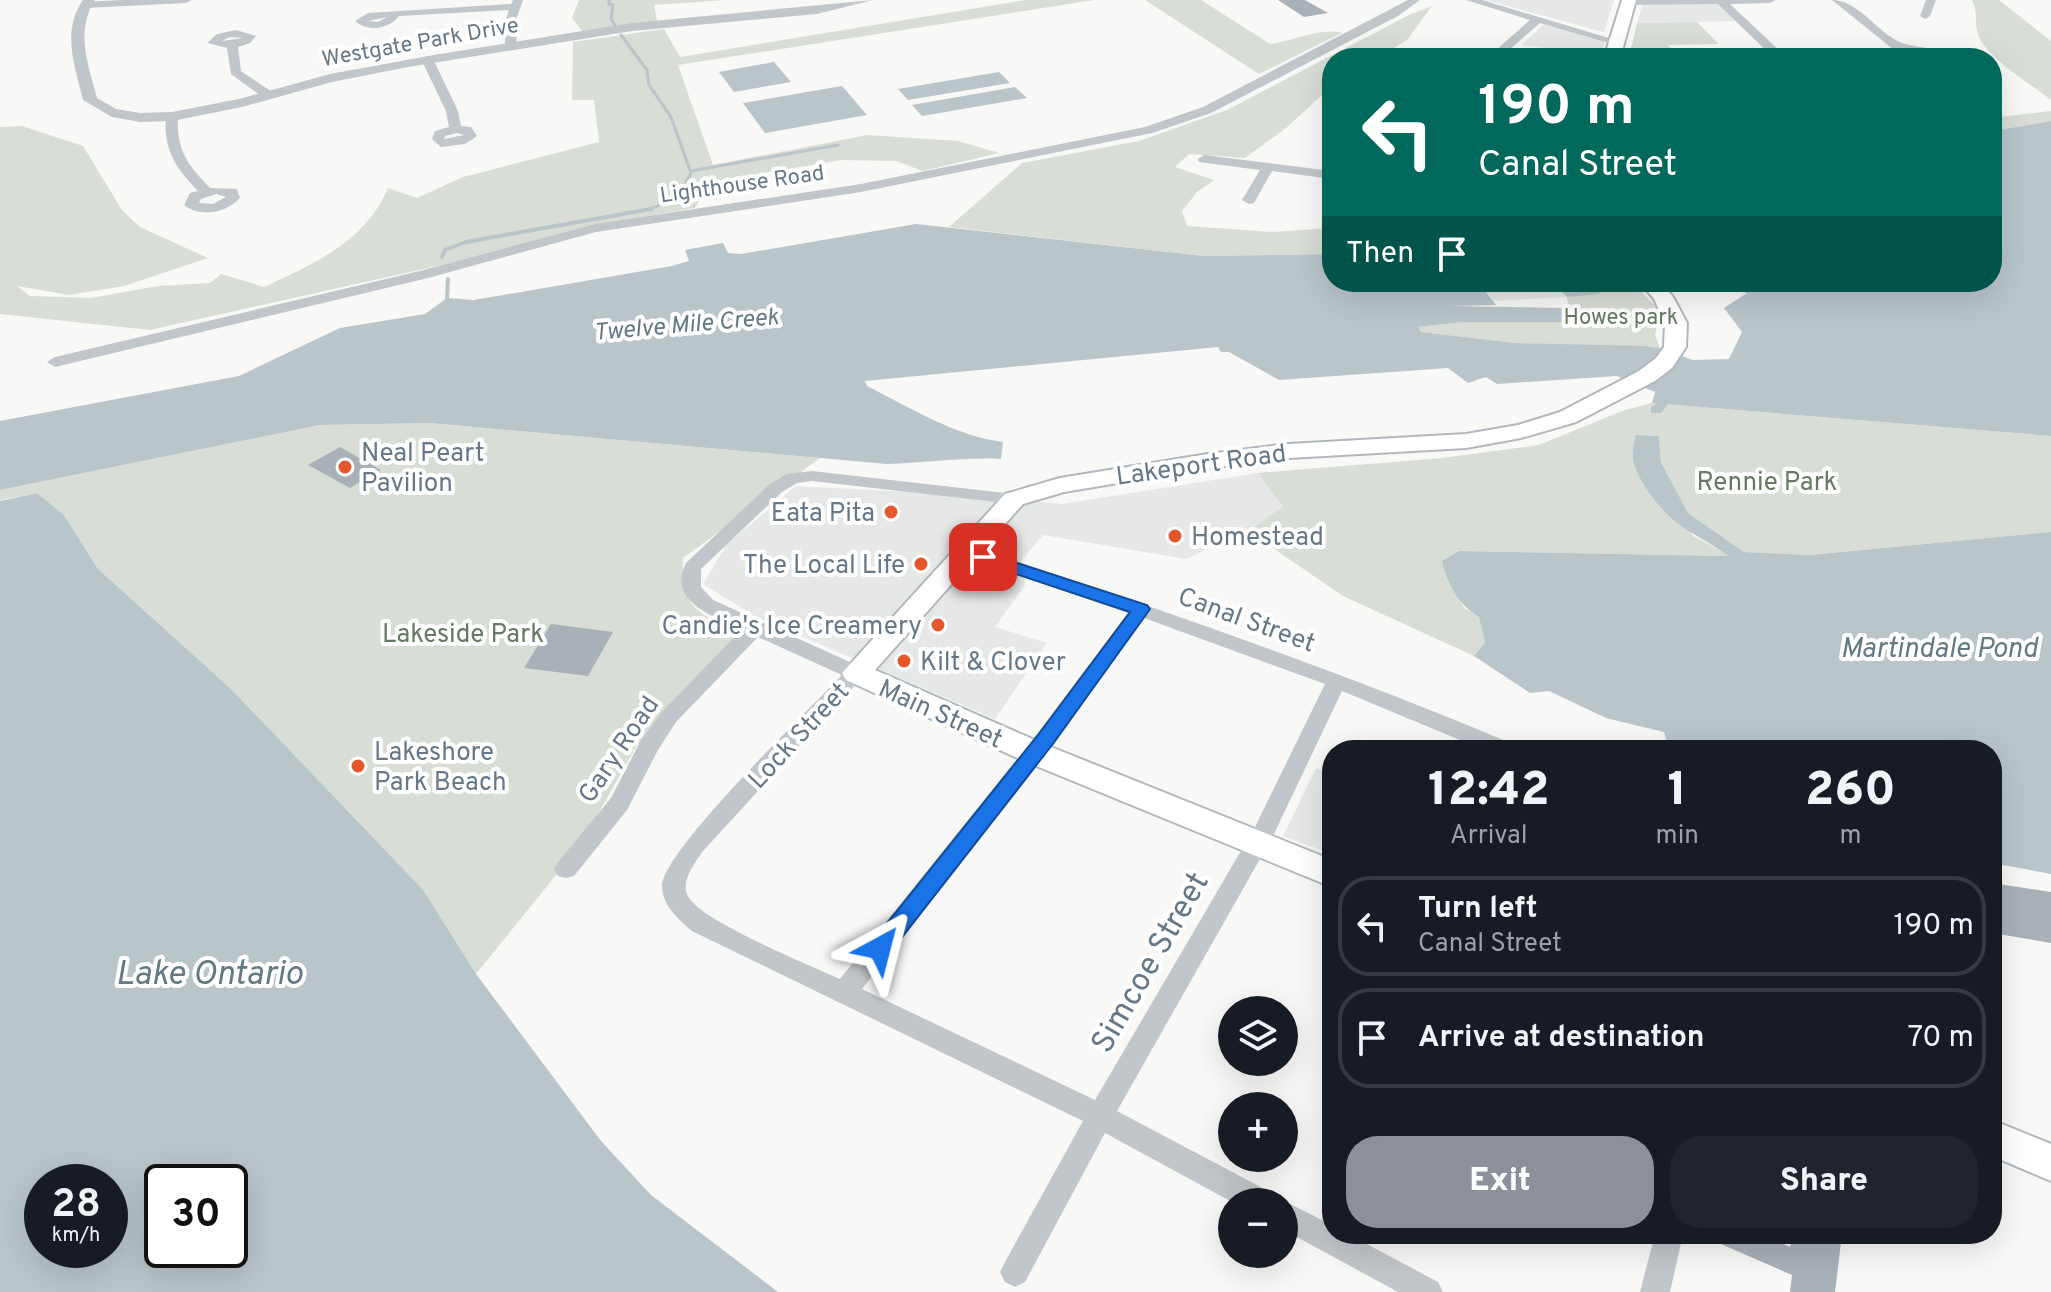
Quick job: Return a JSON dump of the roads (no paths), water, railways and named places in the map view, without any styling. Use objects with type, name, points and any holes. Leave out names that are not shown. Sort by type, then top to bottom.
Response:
[{"type":"main road","points":[[1615,48],[1629,1]]},
{"type":"main road","name":"Lakeport Road","points":[[1014,499],[1060,485],[1208,461],[1289,451],[1466,441],[1507,434],[1568,417],[1629,386],[1664,363],[1675,347],[1676,323],[1659,292]]},
{"type":"main road","name":"Lock Street","points":[[856,673],[1014,499]]},
{"type":"main road","name":"Main Street","points":[[856,673],[1035,753],[1322,870]]},
{"type":"main road","points":[[2002,1142],[2051,1163]]},
{"type":"street","points":[[87,2],[186,0]]},
{"type":"street","name":"Westgate Park Drive","points":[[87,2],[76,39],[90,100],[97,107],[133,116],[172,117],[327,79],[427,59],[663,24],[758,18],[867,0]]},
{"type":"street","name":"Lighthouse Road","points":[[1328,48],[1415,0]]},
{"type":"street","points":[[1471,0],[1537,20],[1609,48]]},
{"type":"street","points":[[1720,0],[1770,48]]},
{"type":"street","points":[[1629,1],[1770,0]]},
{"type":"street","points":[[1837,0],[1898,48]]},
{"type":"street","points":[[1925,16],[1931,0]]},
{"type":"street","points":[[394,16],[516,4],[510,23],[511,47]]},
{"type":"street","points":[[1505,48],[1537,20]]},
{"type":"street","points":[[232,45],[235,72],[268,95]]},
{"type":"street","points":[[1894,45],[1909,48]]},
{"type":"street","name":"Lighthouse Road","points":[[55,362],[423,275],[595,228],[861,188],[1148,130],[1207,110],[1322,51]]},
{"type":"street","points":[[427,59],[452,111],[456,129]]},
{"type":"street","points":[[172,117],[169,142],[180,165],[206,191]]},
{"type":"street","points":[[1204,159],[1322,174]]},
{"type":"street","points":[[1249,200],[1268,167]]},
{"type":"street","name":"Lakeport Road","points":[[692,591],[690,580],[695,563],[776,488],[793,478],[812,476],[1014,499]]},
{"type":"street","name":"Canal Street","points":[[965,551],[1141,609],[1480,740]]},
{"type":"street","name":"Main Street","points":[[692,591],[706,605],[856,673]]},
{"type":"street","points":[[1141,609],[1035,753],[844,993],[1100,1116],[1234,1188]]},
{"type":"street","name":"Gary Road","points":[[566,869],[619,804],[649,746],[669,717],[754,629]]},
{"type":"street","name":"Lock Street","points":[[844,993],[701,924],[681,910],[674,896],[673,883],[678,868],[695,845],[856,673]]},
{"type":"street","name":"Simcoe Street","points":[[1015,1272],[1100,1116],[1256,844],[1336,682]]},
{"type":"street","points":[[1298,1222],[1322,1235]]},
{"type":"street","points":[[1338,1244],[1428,1292]]},
{"type":"street","points":[[1655,1292],[1667,1244]]},
{"type":"water","points":[[774,62],[791,82],[734,92],[719,72]]},
{"type":"water","points":[[999,72],[1010,83],[908,100],[898,89]]},
{"type":"water","points":[[842,86],[867,115],[765,133],[743,103]]},
{"type":"water","points":[[1015,87],[1027,98],[922,116],[912,105]]},
{"type":"water","name":"Twelve Mile Creek","points":[[2051,121],[2051,436],[1652,403],[1655,392],[1617,376],[1497,384],[1486,377],[1468,383],[1448,368],[1279,380],[1229,352],[1221,352],[1218,347],[865,381],[867,386],[933,420],[967,434],[1003,442],[1001,459],[887,464],[430,423],[320,425],[0,490],[0,421],[239,376],[340,328],[425,314],[447,298],[474,300],[672,266],[689,261],[685,250],[723,243],[728,253],[741,254],[916,224],[1204,256],[1322,254],[1322,292],[1486,292],[1496,305],[1449,306],[1570,308],[1572,322],[1463,322],[1418,327],[1421,332],[1516,343],[1644,346],[1660,348],[1693,360],[1729,359],[1742,332],[1724,308],[1747,293],[1743,292],[2002,292],[2002,129]]},
{"type":"water","points":[[1562,292],[1601,292],[1599,294],[1567,297]]},
{"type":"water","name":"Martindale Pond","points":[[1636,435],[1659,436],[1661,462],[1688,513],[1744,552],[1810,555],[2051,532],[2051,874],[2002,865],[2002,740],[1666,740],[1664,732],[1606,718],[1549,691],[1530,693],[1474,656],[1485,643],[1479,617],[1455,593],[1442,561],[1459,551],[1729,556],[1684,528],[1665,512],[1642,481],[1634,463]]},
{"type":"water","name":"Lake Ontario","points":[[37,493],[64,515],[98,569],[230,688],[423,890],[476,974],[601,1141],[651,1195],[778,1292],[0,1292],[0,501]]},
{"type":"waterway","points":[[609,0],[609,4],[613,5],[611,19],[615,25]]},
{"type":"waterway","points":[[621,35],[647,70],[649,85],[671,117],[691,173],[682,188],[670,199],[657,207],[641,211]]},
{"type":"waterway","points":[[691,171],[838,145]]},
{"type":"waterway","points":[[641,211],[651,209]]},
{"type":"waterway","points":[[442,257],[445,250],[466,242],[641,211]]},
{"type":"waterway","points":[[447,298],[448,279]]},
{"type":"waterway","points":[[1656,410],[1660,405]]},
{"type":"waterway","points":[[1647,428],[1647,435]]},
{"type":"place","name":"Neal Peart Pavilion","points":[[345,467]]},
{"type":"place","name":"Eata Pita","points":[[891,512]]},
{"type":"place","name":"Homestead","points":[[1175,536]]},
{"type":"place","name":"The Local Life","points":[[921,564]]},
{"type":"place","name":"Candie's Ice Creamery","points":[[938,625]]},
{"type":"place","name":"Kilt & Clover","points":[[904,661]]},
{"type":"place","name":"Lakeshore Park Beach","points":[[358,766]]},
{"type":"park label","name":"Howes park","points":[[1621,316]]},
{"type":"park label","name":"Rennie Park","points":[[1767,481]]},
{"type":"park label","name":"Lakeside Park","points":[[463,633]]}]
